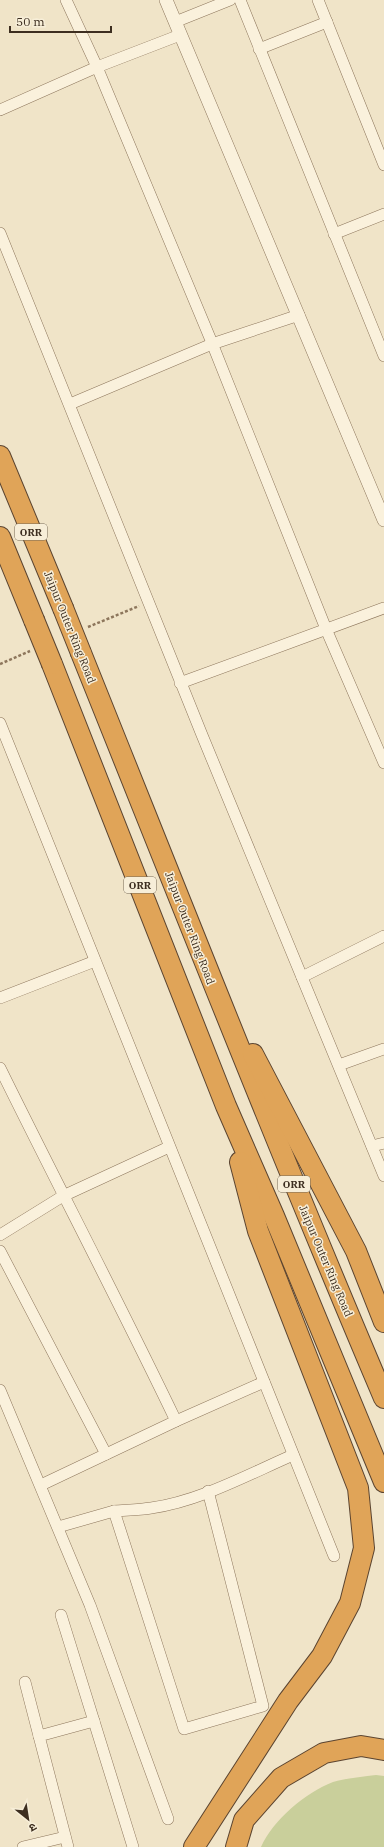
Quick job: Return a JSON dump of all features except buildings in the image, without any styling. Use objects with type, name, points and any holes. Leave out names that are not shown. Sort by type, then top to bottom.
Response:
[{"type":"highway","name":"Jaipur Outer Ring Road","points":[[0,456],[63,608],[307,1217],[384,1398]]},
{"type":"highway","name":"ORR","points":[[0,537],[52,664],[226,1106]]},
{"type":"highway","points":[[206,968],[296,1133],[356,1251],[384,1322]]},
{"type":"highway","points":[[226,1106],[274,1216],[384,1482]]},
{"type":"highway","points":[[194,1847],[288,1701],[322,1656],[350,1603],[364,1548],[358,1488],[258,1231],[226,1106]]},
{"type":"highway","points":[[236,1847],[244,1820],[282,1778],[324,1753],[361,1746],[384,1750]]},
{"type":"street","points":[[66,0],[97,67],[212,344],[326,629],[384,763]]},
{"type":"street","points":[[166,0],[299,314],[379,496],[384,520]]},
{"type":"street","points":[[175,22],[230,0]]},
{"type":"street","points":[[240,0],[384,356]]},
{"type":"street","points":[[318,0],[384,165]]},
{"type":"street","points":[[260,49],[327,22]]},
{"type":"street","points":[[0,110],[97,67],[180,35]]},
{"type":"street","points":[[334,234],[384,214]]},
{"type":"street","points":[[0,233],[70,404],[180,682],[340,1065],[384,1176]]},
{"type":"street","points":[[70,404],[212,344],[299,314]]},
{"type":"street","points":[[180,682],[384,608]]},
{"type":"street","points":[[0,724],[334,1556]]},
{"type":"street","points":[[302,977],[384,936]]},
{"type":"street","points":[[0,998],[95,961]]},
{"type":"street","points":[[340,1065],[384,1048]]},
{"type":"street","points":[[0,1068],[63,1196],[128,1320],[176,1421]]},
{"type":"street","points":[[372,1146],[384,1143]]},
{"type":"street","points":[[0,1235],[63,1196],[169,1147]]},
{"type":"street","points":[[0,1251],[106,1454]]},
{"type":"street","points":[[41,1485],[176,1421],[264,1382]]},
{"type":"street","points":[[0,1390],[90,1605],[168,1819]]},
{"type":"street","points":[[58,1527],[114,1511],[152,1508],[208,1491],[293,1455]]},
{"type":"street","points":[[114,1511],[184,1729],[264,1706],[208,1491]]},
{"type":"street","points":[[61,1615],[133,1847]]},
{"type":"street","points":[[24,1847],[67,1842],[25,1682]]},
{"type":"street","points":[[39,1736],[94,1722]]},
{"type":"green space","points":[[376,1775],[384,1776],[384,1847],[261,1847],[273,1827],[282,1817],[301,1800],[312,1793],[333,1782]]}]
